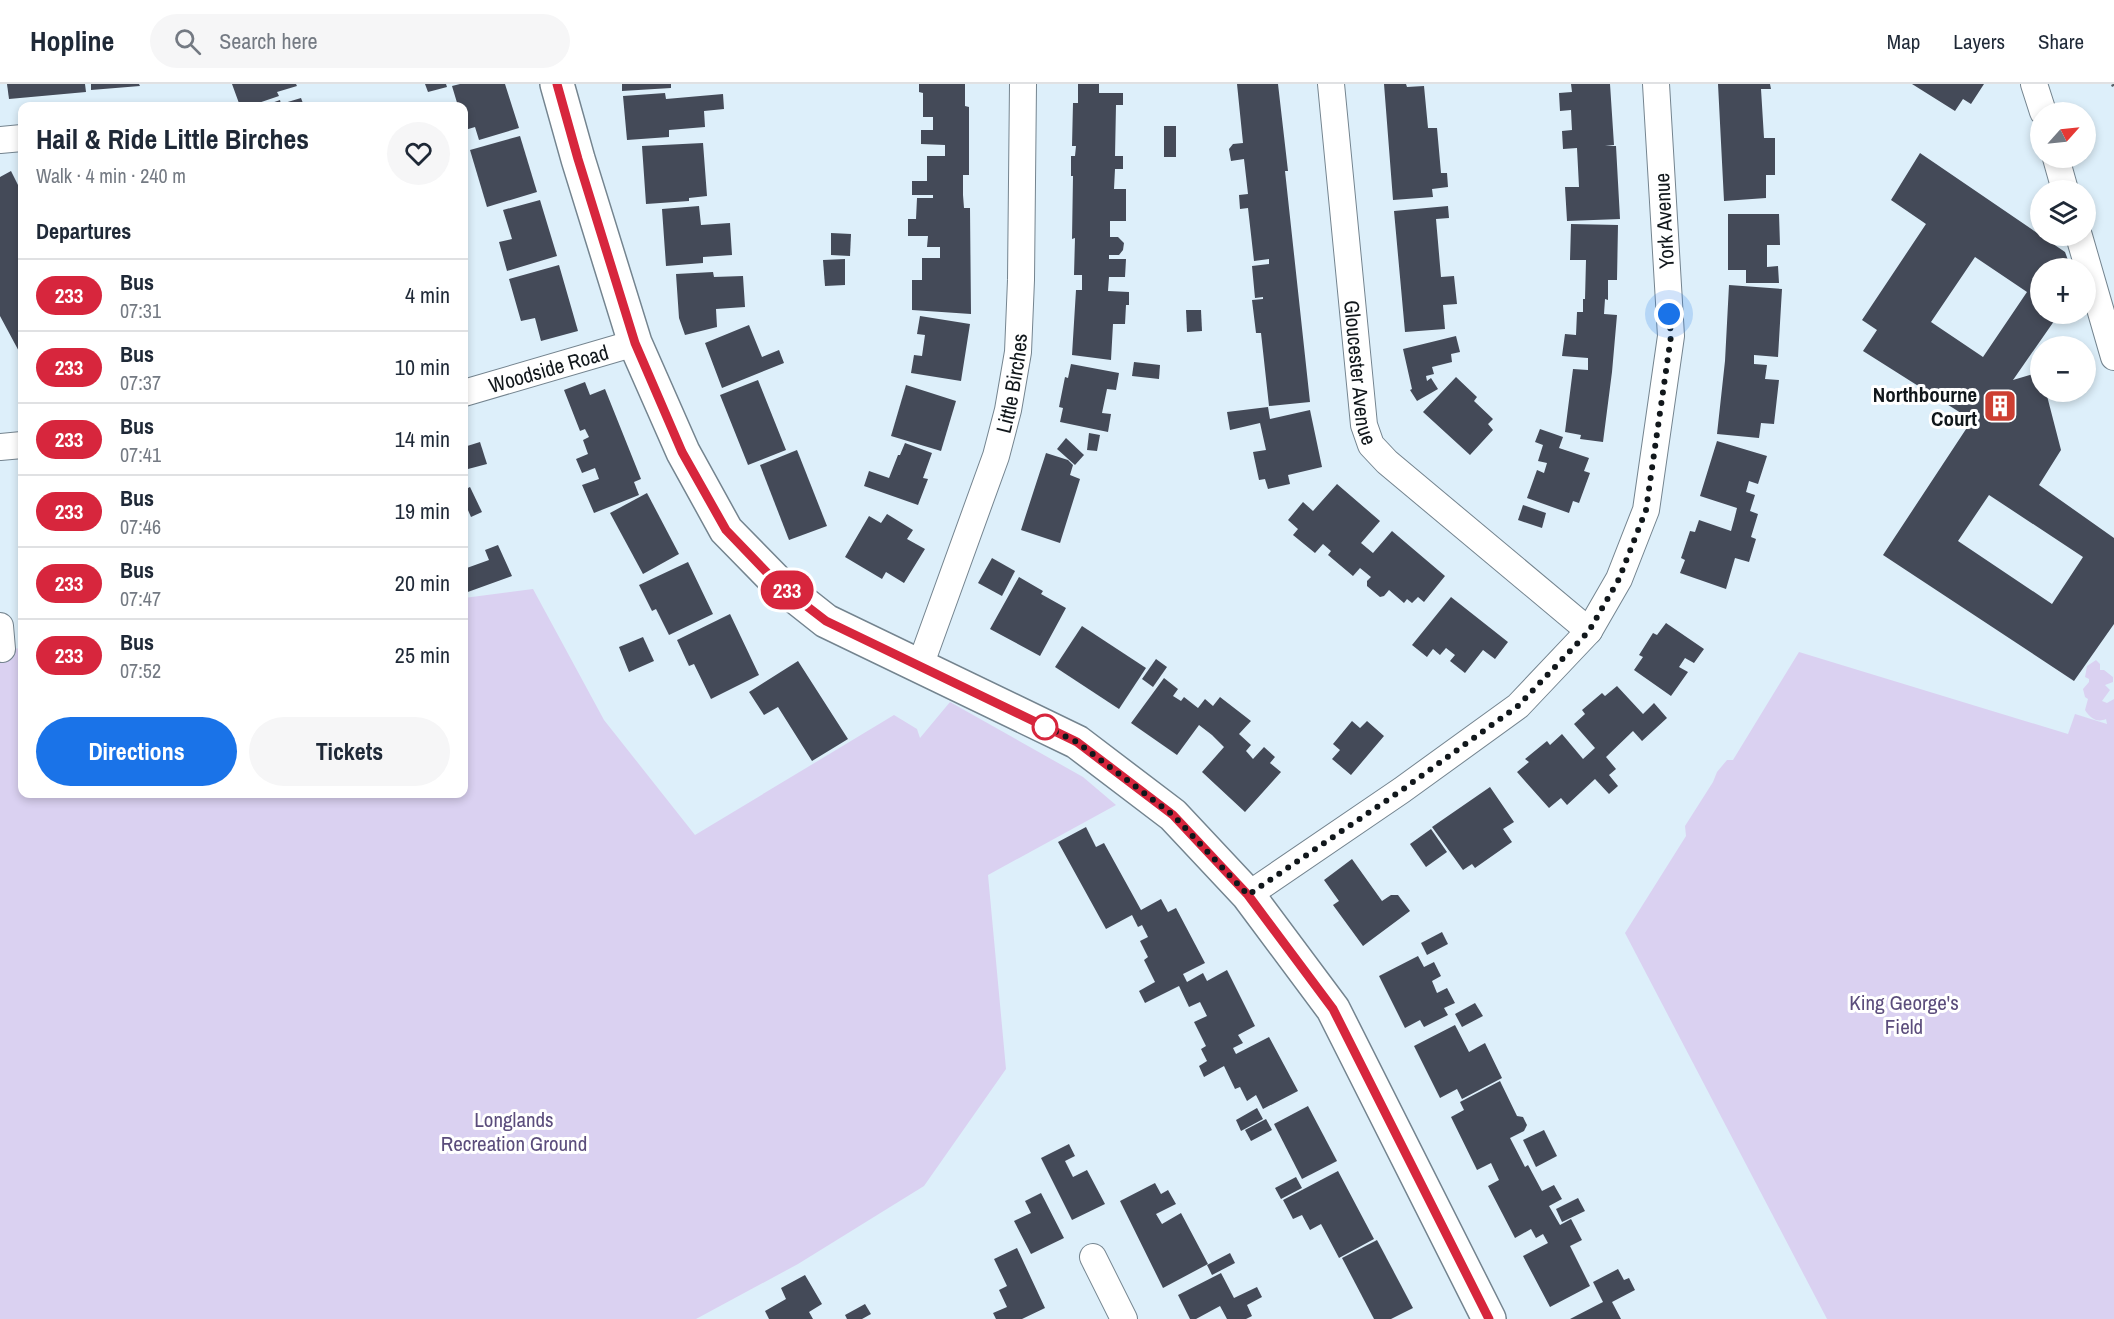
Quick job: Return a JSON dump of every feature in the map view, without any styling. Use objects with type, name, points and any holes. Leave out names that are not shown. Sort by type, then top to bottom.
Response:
[{"type":"street","points":[[558,84],[578,159],[635,343],[682,452],[726,530],[778,584],[826,621],[1077,742],[1173,815],[1248,895],[1333,1009],[1489,1319]]},
{"type":"street","name":"Little Birches","points":[[920,666],[996,456],[1008,410],[1016,363],[1021,280],[1023,84]]},
{"type":"street","name":"Gloucester Avenue","points":[[1331,84],[1364,425],[1371,445],[1387,462],[1589,631]]},
{"type":"street","name":"York Avenue","points":[[1248,895],[1402,790],[1518,706],[1589,631],[1619,579],[1646,510],[1671,336],[1656,84]]},
{"type":"street","points":[[2034,84],[2040,102]]},
{"type":"street","points":[[0,140],[18,138]]},
{"type":"street","points":[[2082,246],[2114,357]]},
{"type":"street","name":"Woodside Road","points":[[468,392],[635,343]]},
{"type":"street","points":[[0,447],[18,445]]},
{"type":"street","points":[[1093,1257],[1124,1319]]},
{"type":"green space","name":"Longlands Recreation Ground","points":[[533,589],[604,720],[695,835],[894,715],[917,729],[920,738],[950,702],[1083,777],[1116,805],[988,875],[1006,1069],[924,1186],[798,1264],[696,1319],[0,1319],[0,650],[18,648],[18,798],[468,798],[468,597]]},
{"type":"green space","name":"King George's Field","points":[[1799,652],[2068,734],[2075,714],[2107,724],[2106,719],[2094,719],[2085,710],[2088,699],[2083,689],[2089,682],[2089,679],[2085,677],[2087,666],[2096,660],[2100,664],[2100,670],[2104,670],[2113,677],[2113,682],[2105,685],[2110,690],[2102,701],[2107,703],[2114,699],[2114,1319],[1827,1319],[1625,933],[1686,836],[1685,826],[1717,772],[1727,760],[1733,760]]},
{"type":"building","points":[[7,84],[85,84],[86,92],[9,99]]},
{"type":"building","points":[[91,84],[139,84],[140,86],[91,90]]},
{"type":"building","points":[[232,84],[296,84],[297,86],[277,92],[279,96],[262,102],[239,102]]},
{"type":"building","points":[[425,84],[446,84],[447,87],[428,92]]},
{"type":"building","points":[[505,84],[519,128],[479,140],[475,127],[468,129],[468,102],[457,102],[452,86]]},
{"type":"building","points":[[622,84],[671,84],[671,88],[622,91]]},
{"type":"building","points":[[919,84],[965,84],[965,106],[969,107],[969,175],[963,175],[963,195],[964,208],[970,208],[971,314],[912,310],[912,280],[922,280],[922,258],[940,258],[940,247],[927,247],[928,236],[908,236],[908,219],[916,219],[917,198],[933,198],[933,195],[912,195],[912,181],[927,181],[927,156],[945,156],[945,145],[921,144],[921,130],[933,130],[933,117],[923,117],[923,93],[919,92]]},
{"type":"building","points":[[1078,84],[1099,84],[1099,93],[1123,93],[1123,105],[1116,105],[1115,156],[1123,156],[1123,169],[1115,169],[1114,189],[1126,189],[1126,221],[1110,221],[1110,237],[1118,237],[1124,243],[1119,255],[1109,255],[1109,259],[1126,259],[1125,277],[1109,277],[1108,291],[1129,292],[1129,305],[1126,305],[1125,324],[1113,324],[1111,360],[1072,355],[1076,290],[1082,290],[1082,275],[1074,275],[1075,238],[1072,239],[1071,156],[1075,156],[1076,146],[1072,146],[1073,103],[1078,103]]},
{"type":"building","points":[[1237,84],[1278,84],[1310,402],[1269,406],[1261,333],[1256,333],[1252,300],[1263,299],[1263,297],[1255,298],[1252,266],[1269,264],[1269,259],[1254,261],[1248,208],[1240,209],[1239,195],[1248,194],[1244,159],[1231,161],[1229,149],[1233,144],[1243,143]]},
{"type":"building","points":[[1384,84],[1406,84],[1407,87],[1424,86],[1428,128],[1437,128],[1441,173],[1447,173],[1448,187],[1432,189],[1433,197],[1393,200]]},
{"type":"building","points":[[1571,84],[1610,84],[1614,145],[1605,146],[1616,146],[1620,219],[1567,221],[1565,187],[1579,187],[1577,148],[1563,149],[1562,131],[1572,130],[1571,110],[1560,111],[1559,93],[1572,92]]},
{"type":"building","points":[[1718,84],[1770,84],[1771,89],[1761,89],[1764,138],[1775,138],[1775,175],[1766,175],[1766,198],[1724,201]]},
{"type":"building","points":[[1912,84],[1984,84],[1971,104],[1963,99],[1955,111]]},
{"type":"building","points":[[665,93],[666,99],[723,94],[724,109],[704,111],[705,127],[669,130],[669,137],[627,140],[623,96]]},
{"type":"building","points":[[301,98],[302,102],[288,102]]},
{"type":"building","points":[[1164,126],[1176,126],[1176,157],[1164,157]]},
{"type":"building","points":[[520,136],[537,192],[487,207],[470,150]]},
{"type":"building","points":[[703,143],[707,196],[689,198],[689,201],[646,204],[642,146]]},
{"type":"building","name":"Northbourne Court","points":[[1920,153],[2030,228],[2030,246],[2056,246],[2065,252],[2067,258],[2030,258],[2030,324],[2052,324],[2044,336],[2030,336],[2030,356],[2013,380],[2030,375],[2030,402],[2049,402],[2061,450],[2039,485],[2114,538],[2114,624],[2074,681],[1883,555],[1972,420],[1863,351],[1877,330],[1862,320],[1926,224],[1891,200]],"holes":[[[1975,257],[2027,292],[1983,357],[1931,322]],[[1989,495],[2083,557],[2052,604],[1958,541]]]},
{"type":"building","points":[[11,171],[18,185],[18,350],[0,316],[0,177]]},
{"type":"building","points":[[540,200],[557,256],[507,271],[499,242],[512,239],[503,210]]},
{"type":"building","points":[[699,206],[701,225],[730,223],[732,255],[703,257],[703,263],[666,266],[662,209]]},
{"type":"building","points":[[1448,206],[1449,218],[1436,219],[1441,277],[1454,276],[1457,304],[1443,305],[1445,329],[1405,332],[1394,211]]},
{"type":"building","points":[[1728,214],[1779,214],[1780,245],[1767,245],[1767,267],[1778,266],[1779,283],[1746,283],[1746,270],[1728,270]]},
{"type":"building","points":[[1571,224],[1618,225],[1617,280],[1608,280],[1608,300],[1605,299],[1604,314],[1617,315],[1603,442],[1580,439],[1581,435],[1565,432],[1573,369],[1588,370],[1588,358],[1562,356],[1565,334],[1576,335],[1577,312],[1583,312],[1583,299],[1585,299],[1586,260],[1570,260]]},
{"type":"building","points":[[831,233],[851,234],[850,256],[831,255]]},
{"type":"building","points":[[845,259],[845,285],[825,286],[823,260]]},
{"type":"building","points":[[559,265],[578,331],[541,341],[535,318],[521,321],[509,279]]},
{"type":"building","points":[[713,272],[714,277],[743,276],[745,307],[716,309],[717,327],[685,335],[679,318],[676,274]]},
{"type":"building","points":[[1729,285],[1782,289],[1778,357],[1754,355],[1754,364],[1767,365],[1765,379],[1779,380],[1774,424],[1761,423],[1759,438],[1717,434],[1725,361]]},
{"type":"building","points":[[1186,310],[1201,310],[1202,331],[1187,332]]},
{"type":"building","points":[[920,316],[970,324],[961,381],[911,373],[914,355],[922,356],[925,335],[917,334]]},
{"type":"building","points":[[749,325],[762,357],[779,350],[784,363],[722,388],[705,343]]},
{"type":"building","points":[[1456,336],[1460,352],[1451,354],[1452,362],[1432,367],[1434,374],[1426,376],[1427,381],[1431,378],[1438,389],[1417,401],[1410,390],[1412,389],[1403,349]]},
{"type":"building","points":[[1134,362],[1160,365],[1159,379],[1132,376]]},
{"type":"building","points":[[1071,364],[1119,373],[1116,390],[1107,389],[1102,413],[1111,414],[1108,432],[1060,422],[1063,408],[1059,407],[1065,377],[1068,378]]},
{"type":"building","points":[[1456,377],[1477,397],[1474,401],[1493,419],[1488,424],[1493,430],[1470,455],[1423,412]]},
{"type":"building","points":[[758,380],[786,450],[748,465],[720,395]]},
{"type":"building","points":[[585,382],[590,395],[605,389],[641,479],[634,482],[639,495],[594,513],[582,485],[599,479],[595,468],[582,473],[576,459],[588,454],[583,440],[589,437],[585,429],[580,431],[564,390]]},
{"type":"building","points":[[906,385],[956,401],[941,451],[891,436]]},
{"type":"building","points":[[1268,407],[1270,419],[1310,410],[1322,467],[1288,475],[1290,484],[1268,489],[1265,479],[1259,480],[1253,452],[1266,450],[1260,423],[1230,430],[1227,412]]},
{"type":"building","points":[[1540,429],[1563,437],[1559,448],[1589,458],[1584,471],[1590,473],[1579,503],[1573,501],[1569,513],[1527,498],[1537,470],[1544,473],[1547,463],[1538,461],[1543,445],[1535,442]]},
{"type":"building","points":[[1089,433],[1100,435],[1097,451],[1087,450]]},
{"type":"building","points":[[1066,438],[1084,455],[1075,465],[1057,449]]},
{"type":"building","points":[[1717,441],[1767,456],[1758,484],[1749,481],[1746,492],[1755,495],[1750,511],[1758,514],[1751,537],[1756,539],[1749,562],[1735,558],[1726,589],[1680,573],[1685,560],[1681,558],[1690,531],[1695,532],[1699,520],[1731,531],[1737,508],[1700,496]]},
{"type":"building","points":[[480,442],[487,464],[468,469],[468,446]]},
{"type":"building","points":[[905,443],[932,453],[923,478],[928,479],[918,505],[864,486],[869,471],[889,478]]},
{"type":"building","points":[[797,450],[827,526],[789,540],[760,465]]},
{"type":"building","points":[[1046,453],[1068,460],[1073,465],[1070,475],[1080,479],[1060,543],[1021,530]]},
{"type":"building","points":[[1337,484],[1380,521],[1361,543],[1373,553],[1392,531],[1445,576],[1424,602],[1418,597],[1412,603],[1407,599],[1404,603],[1389,590],[1380,597],[1367,586],[1367,581],[1371,577],[1360,568],[1353,576],[1328,555],[1331,551],[1323,544],[1315,553],[1293,535],[1298,529],[1288,520],[1303,502],[1313,511]]},
{"type":"building","points":[[470,487],[482,512],[471,517],[468,510],[468,488]]},
{"type":"building","points":[[647,493],[679,554],[643,574],[610,513]]},
{"type":"building","points":[[1523,505],[1546,513],[1542,528],[1518,520]]},
{"type":"building","points":[[887,514],[913,530],[907,539],[925,549],[904,583],[886,572],[882,579],[845,557],[869,516],[881,523]]},
{"type":"building","points":[[498,545],[512,576],[468,592],[468,568],[489,560],[485,550]]},
{"type":"building","points":[[992,558],[1015,571],[1002,596],[978,583]]},
{"type":"building","points":[[688,562],[713,614],[669,635],[656,609],[652,611],[639,585]]},
{"type":"building","points":[[1019,577],[1043,591],[1041,594],[1066,608],[1040,656],[990,629]]},
{"type":"building","points":[[1451,597],[1508,642],[1495,659],[1483,650],[1465,673],[1450,661],[1455,655],[1446,648],[1440,655],[1433,649],[1427,657],[1412,645]]},
{"type":"building","points":[[730,614],[759,675],[711,699],[694,664],[689,666],[677,640]]},
{"type":"building","points":[[1666,623],[1704,649],[1694,663],[1685,658],[1679,667],[1688,672],[1671,696],[1634,670],[1643,657],[1639,655],[1653,633],[1657,635]]},
{"type":"building","points":[[1082,626],[1146,668],[1119,709],[1055,667]]},
{"type":"building","points":[[643,637],[654,661],[629,672],[619,647]]},
{"type":"building","points":[[1156,659],[1167,667],[1153,687],[1142,679]]},
{"type":"building","points":[[798,661],[848,739],[812,761],[778,707],[764,715],[749,692]]},
{"type":"building","points":[[1164,678],[1178,689],[1173,696],[1181,701],[1184,697],[1198,708],[1205,699],[1213,706],[1220,697],[1251,721],[1239,734],[1251,745],[1246,751],[1253,759],[1264,747],[1275,757],[1270,763],[1281,772],[1245,812],[1202,772],[1224,747],[1212,735],[1199,725],[1177,755],[1131,723]]},
{"type":"building","points":[[1617,686],[1643,714],[1654,703],[1667,718],[1642,741],[1633,731],[1606,757],[1616,769],[1609,775],[1618,786],[1609,794],[1595,779],[1567,805],[1561,798],[1549,808],[1517,772],[1529,762],[1525,759],[1547,741],[1550,745],[1562,734],[1583,759],[1595,748],[1574,724],[1585,714],[1582,710],[1602,693],[1605,696]]},
{"type":"building","points":[[1352,721],[1360,728],[1367,721],[1384,736],[1351,775],[1332,759],[1340,750],[1333,744]]},
{"type":"building","points":[[1490,787],[1514,822],[1503,829],[1512,842],[1475,868],[1472,864],[1463,870],[1432,827]]},
{"type":"building","points":[[1086,827],[1096,847],[1104,843],[1141,910],[1161,899],[1168,912],[1176,908],[1205,963],[1183,974],[1187,982],[1203,973],[1207,981],[1227,970],[1255,1026],[1238,1035],[1243,1043],[1233,1048],[1236,1054],[1269,1037],[1298,1091],[1263,1109],[1256,1095],[1247,1101],[1240,1087],[1235,1089],[1224,1066],[1204,1077],[1199,1066],[1207,1061],[1201,1049],[1206,1046],[1194,1022],[1207,1016],[1200,1002],[1189,1007],[1179,986],[1145,1003],[1139,991],[1155,982],[1144,960],[1148,957],[1140,941],[1148,937],[1142,925],[1138,927],[1132,915],[1106,929],[1058,842]]},
{"type":"building","points":[[1431,829],[1447,852],[1426,867],[1410,844]]},
{"type":"building","points":[[1352,859],[1382,901],[1391,895],[1398,895],[1410,911],[1363,946],[1333,905],[1339,901],[1324,880]]},
{"type":"building","points":[[1442,932],[1448,944],[1427,955],[1421,943]]},
{"type":"building","points":[[1418,956],[1424,967],[1434,962],[1441,976],[1432,981],[1437,993],[1447,988],[1455,1003],[1444,1008],[1448,1015],[1424,1027],[1420,1020],[1405,1028],[1379,976]]},
{"type":"building","points":[[1475,1003],[1483,1016],[1462,1027],[1455,1014]]},
{"type":"building","points":[[1455,1025],[1469,1052],[1485,1043],[1502,1078],[1462,1099],[1457,1089],[1440,1098],[1414,1046]]},
{"type":"building","points":[[1500,1081],[1517,1116],[1523,1117],[1527,1125],[1524,1131],[1510,1138],[1525,1167],[1528,1165],[1542,1191],[1554,1185],[1562,1199],[1549,1206],[1560,1225],[1571,1219],[1582,1240],[1570,1246],[1590,1286],[1550,1307],[1523,1256],[1548,1243],[1543,1234],[1536,1238],[1531,1229],[1515,1238],[1488,1186],[1499,1180],[1491,1163],[1477,1170],[1451,1117],[1464,1110],[1460,1102]]},
{"type":"building","points":[[1308,1106],[1337,1161],[1302,1179],[1274,1124]]},
{"type":"building","points":[[1257,1108],[1263,1119],[1241,1131],[1236,1120]]},
{"type":"building","points":[[1266,1119],[1272,1130],[1251,1141],[1245,1130]]},
{"type":"building","points":[[1544,1130],[1557,1156],[1536,1167],[1523,1140]]},
{"type":"building","points":[[1069,1144],[1075,1156],[1065,1161],[1073,1177],[1087,1170],[1105,1204],[1072,1220],[1041,1158]]},
{"type":"building","points":[[1338,1171],[1374,1239],[1339,1258],[1321,1224],[1310,1230],[1302,1215],[1293,1219],[1283,1200]]},
{"type":"building","points":[[1296,1177],[1302,1188],[1281,1199],[1275,1188]]},
{"type":"building","points":[[1155,1183],[1161,1194],[1168,1190],[1176,1204],[1156,1214],[1162,1224],[1181,1213],[1208,1264],[1163,1288],[1120,1201]]},
{"type":"building","points":[[1041,1193],[1064,1238],[1031,1254],[1014,1221],[1031,1213],[1025,1201]]},
{"type":"building","points":[[1578,1198],[1585,1211],[1562,1222],[1556,1209]]},
{"type":"building","points":[[1377,1240],[1413,1308],[1391,1319],[1374,1319],[1342,1258]]},
{"type":"building","points":[[1017,1248],[1045,1308],[1022,1319],[996,1319],[993,1313],[1007,1307],[999,1290],[1007,1286],[994,1259]]},
{"type":"building","points":[[1230,1253],[1235,1263],[1212,1275],[1207,1265]]},
{"type":"building","points":[[1618,1269],[1624,1280],[1629,1278],[1635,1290],[1612,1302],[1621,1319],[1570,1319],[1603,1302],[1593,1282]]},
{"type":"building","points":[[1221,1273],[1234,1298],[1257,1287],[1262,1297],[1247,1305],[1252,1316],[1246,1319],[1227,1319],[1220,1306],[1196,1319],[1190,1319],[1178,1295]]},
{"type":"building","points":[[805,1275],[822,1304],[809,1312],[813,1319],[769,1319],[765,1311],[786,1299],[781,1288]]},
{"type":"building","points":[[865,1304],[871,1314],[862,1319],[847,1319],[845,1315]]},
{"type":"bus line","name":"233","points":[[557,84],[635,343],[682,452],[726,530],[778,584],[826,621],[1077,742],[1173,815],[1248,895],[1333,1009],[1489,1319]]},
{"type":"place","name":"Northbourne Court","points":[[2000,406]]},
{"type":"route","points":[[1045,727],[1036,722],[1077,742],[1173,815],[1248,895],[1402,790],[1518,706],[1589,631],[1619,579],[1646,510],[1671,336],[1669,314]]}]
